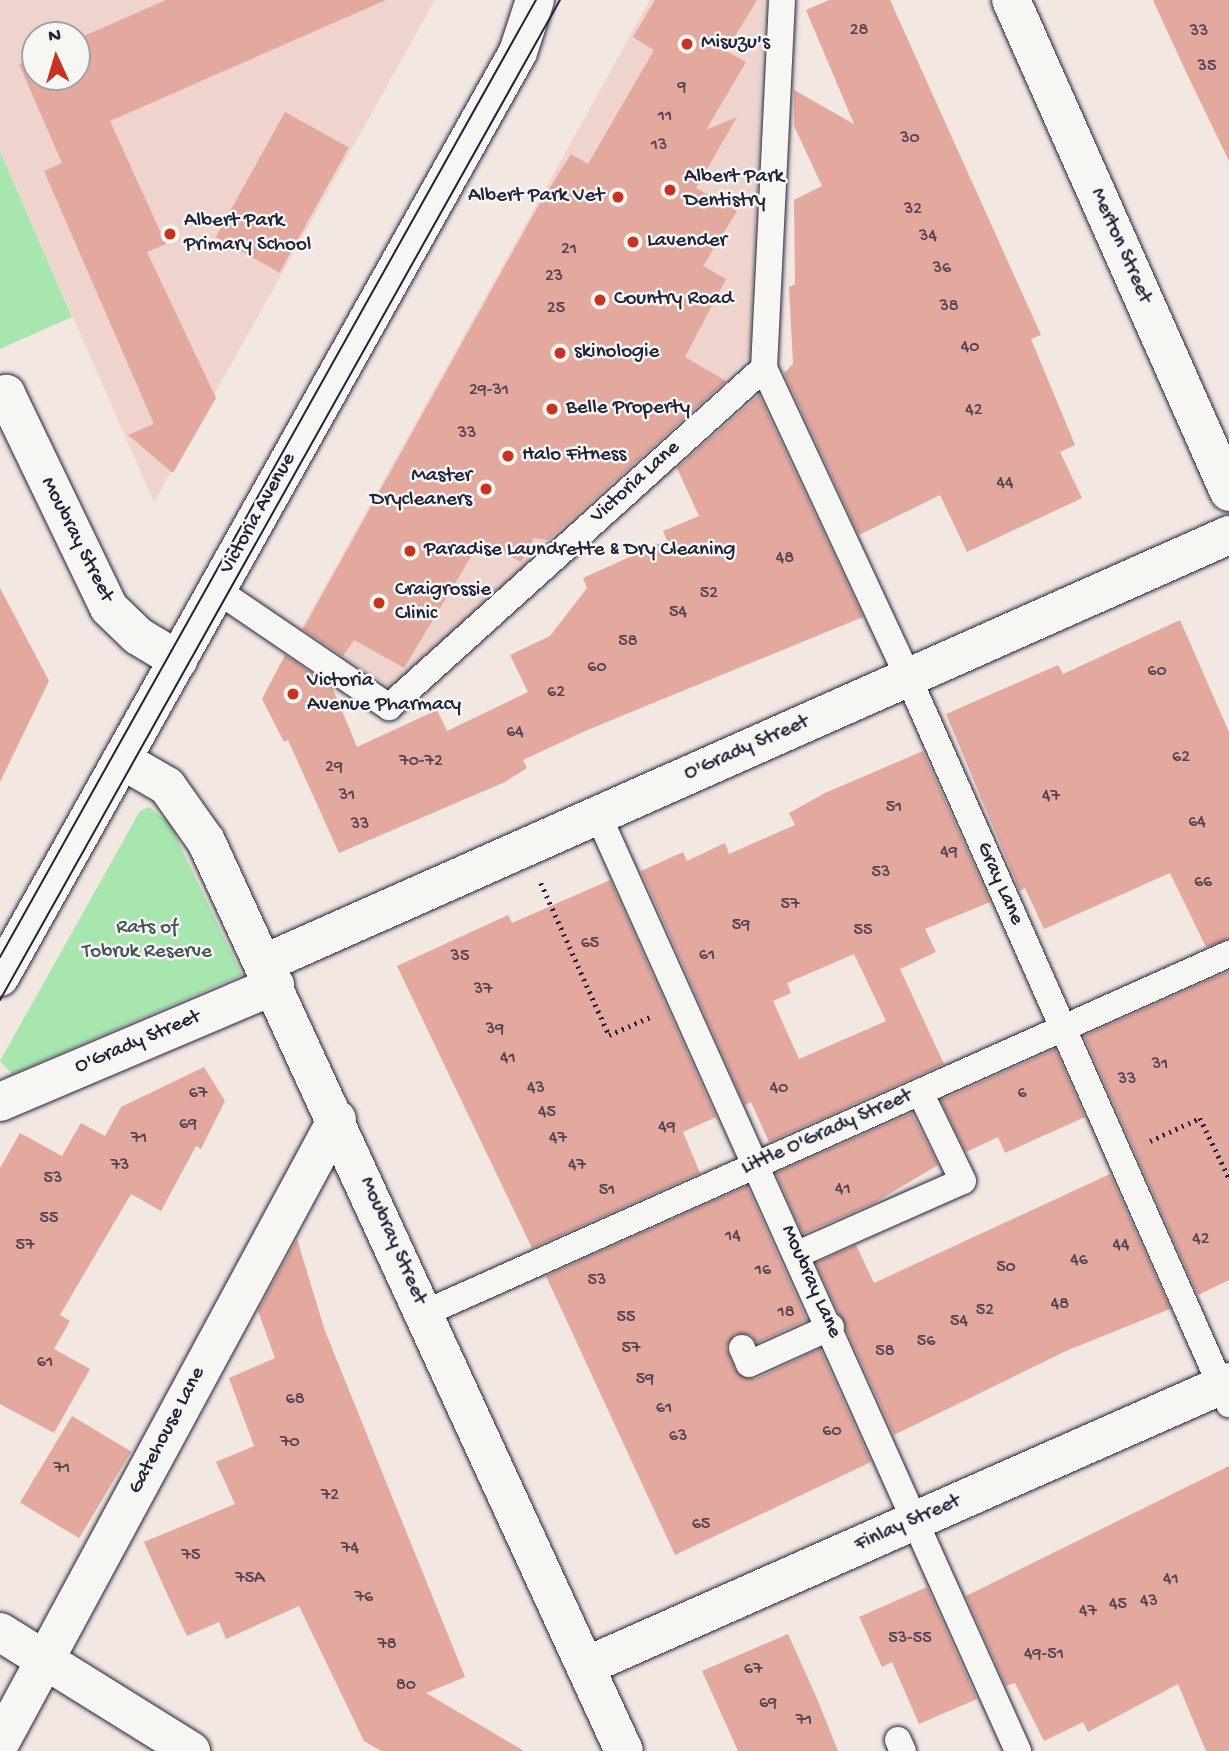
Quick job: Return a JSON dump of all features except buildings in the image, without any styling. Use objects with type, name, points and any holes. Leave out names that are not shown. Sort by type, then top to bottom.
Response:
[{"type":"street","name":"Victoria Avenue","points":[[0,977],[518,52],[535,0]]},
{"type":"street","name":"Victoria Avenue","points":[[518,52],[563,0]]},
{"type":"street","name":"Merton Street","points":[[1011,0],[1229,492]]},
{"type":"street","name":"Moubray Street","points":[[3,395],[109,608],[138,636],[177,660]]},
{"type":"street","name":"O'Grady Street","points":[[0,1102],[270,974],[525,848],[1229,535]]},
{"type":"street","name":"Moubray Street","points":[[122,760],[167,786],[186,807],[270,974],[624,1751]]},
{"type":"street","name":"Gatehouse Lane","points":[[0,1743],[337,1119]]},
{"type":"street","name":"Finlay Street","points":[[586,1666],[915,1521],[1226,1390]]},
{"type":"street","points":[[0,1632],[191,1751]]},
{"type":"lane","points":[[764,368],[782,0]]},
{"type":"lane","name":"Victoria Lane","points":[[217,590],[389,706],[764,368]]},
{"type":"lane","name":"Gray Lane","points":[[764,368],[908,677],[1118,1155],[1226,1390]]},
{"type":"lane","name":"Moubray Lane","points":[[598,815],[686,1001],[1018,1751]]},
{"type":"lane","name":"Little O'Grady Street","points":[[425,1313],[1229,954]]},
{"type":"lane","points":[[798,1254],[963,1181],[920,1092]]},
{"type":"lane","points":[[742,1348],[749,1364],[831,1327]]},
{"type":"path","points":[[525,848],[609,1035],[686,1001]]},
{"type":"path","points":[[1118,1155],[1200,1118],[1229,1178]]},
{"type":"shaded area","name":"Albert Park Primary School","points":[[0,0],[435,0],[154,502],[0,151]]},
{"type":"shaded area","points":[[650,0],[764,0],[750,356],[394,690],[301,629]]},
{"type":"green space","points":[[0,151],[72,317],[0,349]]},
{"type":"green space","name":"Rats of Tobruk Reserve","points":[[149,807],[170,824],[242,975],[12,1074],[0,1061],[140,811]]},
{"type":"tram line","points":[[0,957],[536,0]]},
{"type":"tram line","points":[[0,1000],[560,0]]},
{"type":"place","name":"Misuzu's","points":[[687,44]]},
{"type":"place","name":"Albert Park Dentistry","points":[[670,190]]},
{"type":"place","name":"Albert Park Vet","points":[[618,197]]},
{"type":"place","name":"Albert Park Primary School","points":[[170,234]]},
{"type":"place","name":"Lavender","points":[[633,242]]},
{"type":"place","name":"Country Road","points":[[600,300]]},
{"type":"place","name":"skinologie","points":[[560,353]]},
{"type":"place","name":"Belle Property","points":[[552,409]]},
{"type":"place","name":"Halo Fitness","points":[[508,456]]},
{"type":"place","name":"Master Drycleaners","points":[[486,489]]},
{"type":"place","name":"Paradise Laundrette & Dry Cleaning","points":[[410,551]]},
{"type":"place","name":"Craigrossie Clinic","points":[[379,603]]},
{"type":"place","name":"Victoria Avenue Pharmacy","points":[[293,694]]}]
